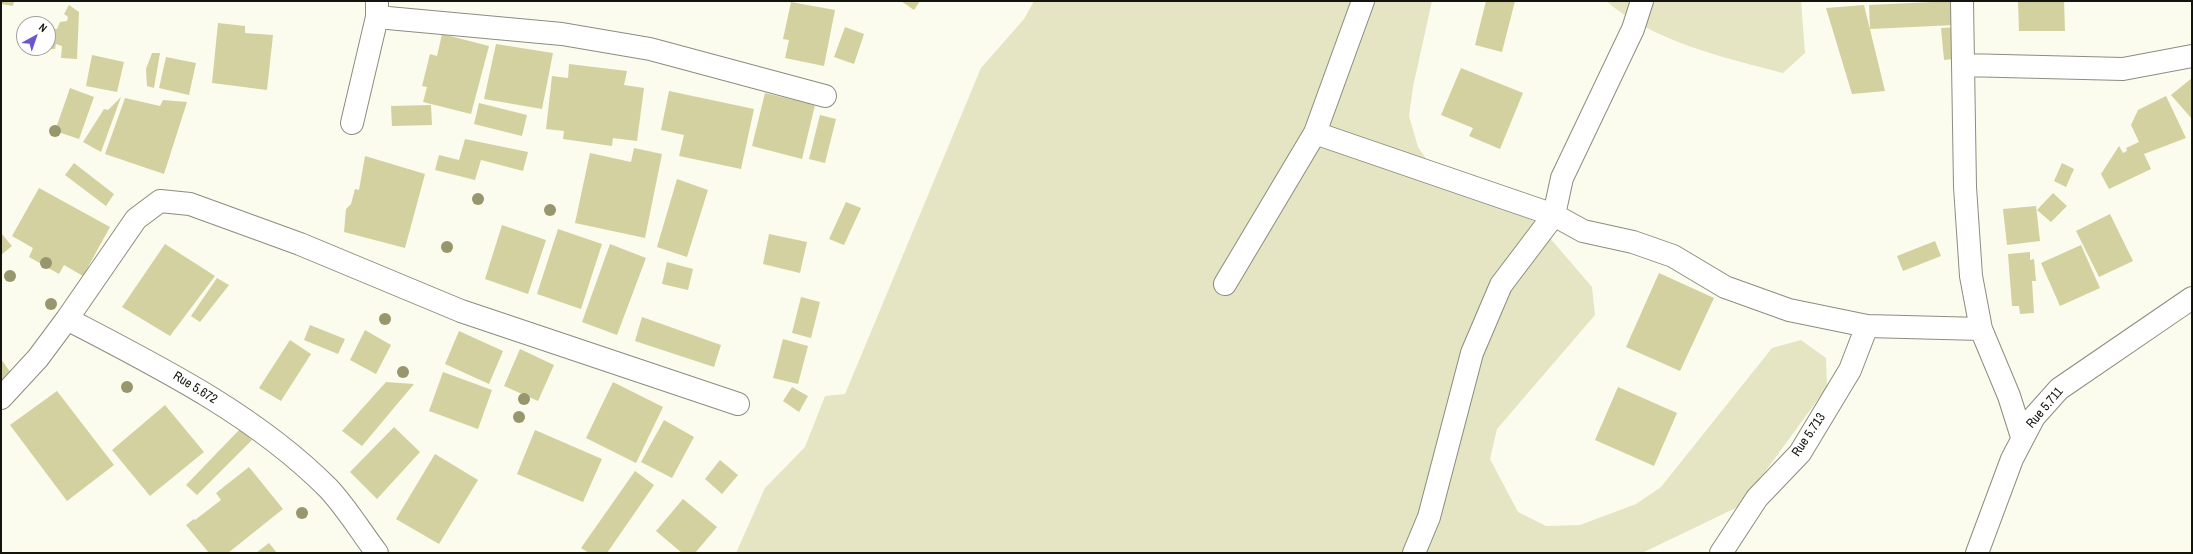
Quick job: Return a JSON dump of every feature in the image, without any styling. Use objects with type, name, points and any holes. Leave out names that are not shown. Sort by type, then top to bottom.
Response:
[{"type":"street","points":[[1225,284],[1315,133],[1362,1]]},
{"type":"street","points":[[1414,553],[1429,517],[1472,353],[1502,285],[1554,215],[1562,178],[1633,28],[1642,1]]},
{"type":"street","points":[[1962,1],[1965,187],[1971,276],[1981,329],[2009,396],[2022,437]]},
{"type":"street","points":[[352,123],[377,9],[562,34],[650,49],[825,96]]},
{"type":"street","points":[[1963,65],[2123,69],[2192,56]]},
{"type":"street","points":[[1315,133],[1554,215],[1583,231],[1633,242],[1673,256],[1725,287],[1782,308],[1868,326],[1981,329]]},
{"type":"street","points":[[1,398],[38,358],[86,294],[136,219],[160,201],[190,204],[300,244],[461,311],[738,404]]},
{"type":"street","name":"Rue 5.711","points":[[1977,553],[2012,459],[2022,437],[2034,417],[2059,388],[2192,298]]},
{"type":"street","name":"Rue 5.672","points":[[67,319],[178,377],[259,428],[328,489],[377,553]]},
{"type":"street","name":"Rue 5.713","points":[[1721,553],[1757,498],[1800,454],[1850,370],[1868,326]]},
{"type":"green space","points":[[1034,1],[1432,1],[1413,87],[1409,116],[1418,147],[1435,172],[1537,223],[1592,287],[1595,315],[1497,429],[1490,459],[1518,512],[1546,526],[1580,525],[1636,504],[1661,487],[1772,348],[1801,340],[1826,358],[1827,387],[1740,506],[1642,553],[736,553],[765,488],[805,447],[825,396],[845,394],[981,68],[1024,19]]},
{"type":"green space","points":[[1606,1],[1801,1],[1805,53],[1783,73],[1760,67],[1713,54],[1667,38],[1625,15]]},
{"type":"building","points":[[1,1],[14,1],[13,6],[1,4]]},
{"type":"building","points":[[901,1],[920,1],[914,10]]},
{"type":"building","points":[[1486,1],[1515,1],[1502,52],[1475,45]]},
{"type":"building","points":[[1954,1],[1955,25],[1870,29],[1869,5]]},
{"type":"building","points":[[2018,1],[2064,1],[2065,31],[2019,31]]},
{"type":"building","points":[[791,2],[835,10],[824,66],[785,58],[789,40],[783,39]]},
{"type":"building","points":[[69,5],[79,12],[77,59],[61,58],[62,46],[56,44],[56,29],[60,22],[67,21],[68,17],[64,14]]},
{"type":"building","points":[[1864,5],[1885,91],[1852,94],[1826,8]]},
{"type":"building","points":[[218,23],[245,26],[245,33],[273,35],[267,90],[212,83]]},
{"type":"building","points":[[845,27],[864,34],[854,64],[834,57]]},
{"type":"building","points":[[1959,27],[1961,58],[1944,60],[1941,28]]},
{"type":"building","points":[[442,34],[489,46],[471,114],[423,102],[427,87],[422,86],[430,54],[437,56]]},
{"type":"building","points":[[496,44],[553,53],[542,109],[484,99]]},
{"type":"building","points":[[152,53],[160,53],[154,88],[147,86],[146,69]]},
{"type":"building","points":[[92,55],[124,62],[117,92],[86,86]]},
{"type":"building","points":[[166,57],[196,63],[189,95],[159,88]]},
{"type":"building","points":[[569,64],[627,71],[624,85],[644,88],[637,141],[613,138],[612,146],[563,139],[564,131],[546,129],[552,76],[568,78]]},
{"type":"building","points":[[1461,68],[1523,93],[1500,149],[1469,136],[1473,128],[1441,115]]},
{"type":"building","points":[[2192,78],[2192,119],[2171,95]]},
{"type":"building","points":[[70,88],[94,97],[79,139],[55,131]]},
{"type":"building","points":[[669,91],[754,109],[741,169],[679,156],[684,135],[661,130]]},
{"type":"building","points":[[765,93],[815,105],[802,159],[752,146]]},
{"type":"building","points":[[2166,96],[2186,138],[2144,154],[2151,169],[2109,189],[2101,174],[2119,146],[2123,153],[2127,151],[2126,148],[2139,142],[2131,125],[2138,110]]},
{"type":"building","points":[[121,97],[101,152],[83,142],[104,109],[108,110]]},
{"type":"building","points":[[125,98],[160,106],[163,100],[187,102],[164,174],[105,154]]},
{"type":"building","points":[[479,103],[527,115],[522,136],[474,124]]},
{"type":"building","points":[[431,105],[432,125],[392,126],[391,106]]},
{"type":"building","points":[[820,115],[836,119],[825,163],[809,159]]},
{"type":"building","points":[[465,139],[528,152],[523,171],[481,160],[475,180],[435,170],[439,155],[459,160]]},
{"type":"building","points":[[634,148],[662,154],[645,238],[575,223],[590,153],[631,162]]},
{"type":"building","points":[[365,156],[425,174],[405,248],[344,232],[346,209],[351,204],[355,189],[359,190]]},
{"type":"building","points":[[74,163],[114,194],[106,206],[65,175]]},
{"type":"building","points":[[2062,163],[2074,169],[2066,187],[2054,181]]},
{"type":"building","points":[[677,179],[708,190],[687,257],[657,247]]},
{"type":"building","points":[[39,188],[110,227],[83,276],[64,265],[59,274],[29,257],[33,248],[12,236]]},
{"type":"building","points":[[2053,193],[2067,206],[2051,222],[2037,210]]},
{"type":"building","points":[[846,202],[861,208],[844,245],[829,239]]},
{"type":"building","points":[[2036,206],[2040,241],[2007,245],[2003,209]]},
{"type":"building","points":[[2110,214],[2133,261],[2099,277],[2076,231]]},
{"type":"building","points":[[502,225],[546,240],[528,294],[485,279]]},
{"type":"building","points":[[558,229],[602,244],[581,309],[537,294]]},
{"type":"building","points":[[1,233],[12,246],[1,255]]},
{"type":"building","points":[[769,234],[807,242],[800,273],[763,264]]},
{"type":"building","points":[[1935,241],[1941,256],[1903,271],[1897,256]]},
{"type":"building","points":[[165,244],[215,276],[170,336],[122,307]]},
{"type":"building","points":[[610,244],[646,258],[617,335],[582,322]]},
{"type":"building","points":[[2081,245],[2100,288],[2060,306],[2041,263]]},
{"type":"building","points":[[2030,252],[2030,260],[2034,259],[2036,281],[2032,281],[2034,313],[2020,314],[2019,306],[2012,306],[2008,254]]},
{"type":"building","points":[[667,262],[693,269],[688,290],[662,284]]},
{"type":"building","points":[[1659,273],[1714,298],[1680,371],[1626,347]]},
{"type":"building","points":[[217,278],[229,285],[200,322],[191,316]]},
{"type":"building","points":[[801,297],[820,302],[811,338],[792,333]]},
{"type":"building","points":[[642,317],[721,345],[714,367],[635,341]]},
{"type":"building","points":[[310,325],[345,339],[338,354],[304,340]]},
{"type":"building","points":[[365,330],[391,345],[376,374],[350,360]]},
{"type":"building","points":[[459,331],[503,351],[489,384],[445,364]]},
{"type":"building","points":[[783,339],[808,346],[798,384],[773,378]]},
{"type":"building","points":[[290,340],[311,354],[281,401],[259,388]]},
{"type":"building","points":[[520,349],[554,365],[538,401],[504,386]]},
{"type":"building","points":[[1,359],[16,380],[1,390]]},
{"type":"building","points":[[443,372],[492,390],[478,429],[429,411]]},
{"type":"building","points":[[386,382],[414,384],[362,446],[342,431]]},
{"type":"building","points":[[613,382],[663,407],[636,463],[586,438]]},
{"type":"building","points":[[792,387],[808,396],[799,412],[783,401]]},
{"type":"building","points":[[1618,387],[1677,413],[1654,466],[1595,440]]},
{"type":"building","points":[[57,391],[114,465],[67,501],[10,425]]},
{"type":"building","points":[[165,405],[204,452],[150,496],[112,450]]},
{"type":"building","points":[[664,420],[694,437],[672,478],[641,462]]},
{"type":"building","points":[[394,427],[420,452],[377,499],[350,472]]},
{"type":"building","points":[[240,429],[252,440],[197,495],[186,485]]},
{"type":"building","points":[[535,430],[602,459],[583,502],[517,474]]},
{"type":"building","points":[[435,454],[478,480],[439,544],[396,519]]},
{"type":"building","points":[[720,460],[738,475],[722,494],[705,479]]},
{"type":"building","points":[[249,467],[283,509],[228,553],[209,553],[186,525],[221,500],[216,493]]},
{"type":"building","points":[[635,471],[654,485],[607,553],[589,553],[581,548]]},
{"type":"building","points":[[683,499],[717,527],[695,553],[682,553],[656,531]]},
{"type":"building","points":[[269,543],[277,553],[256,553]]}]
